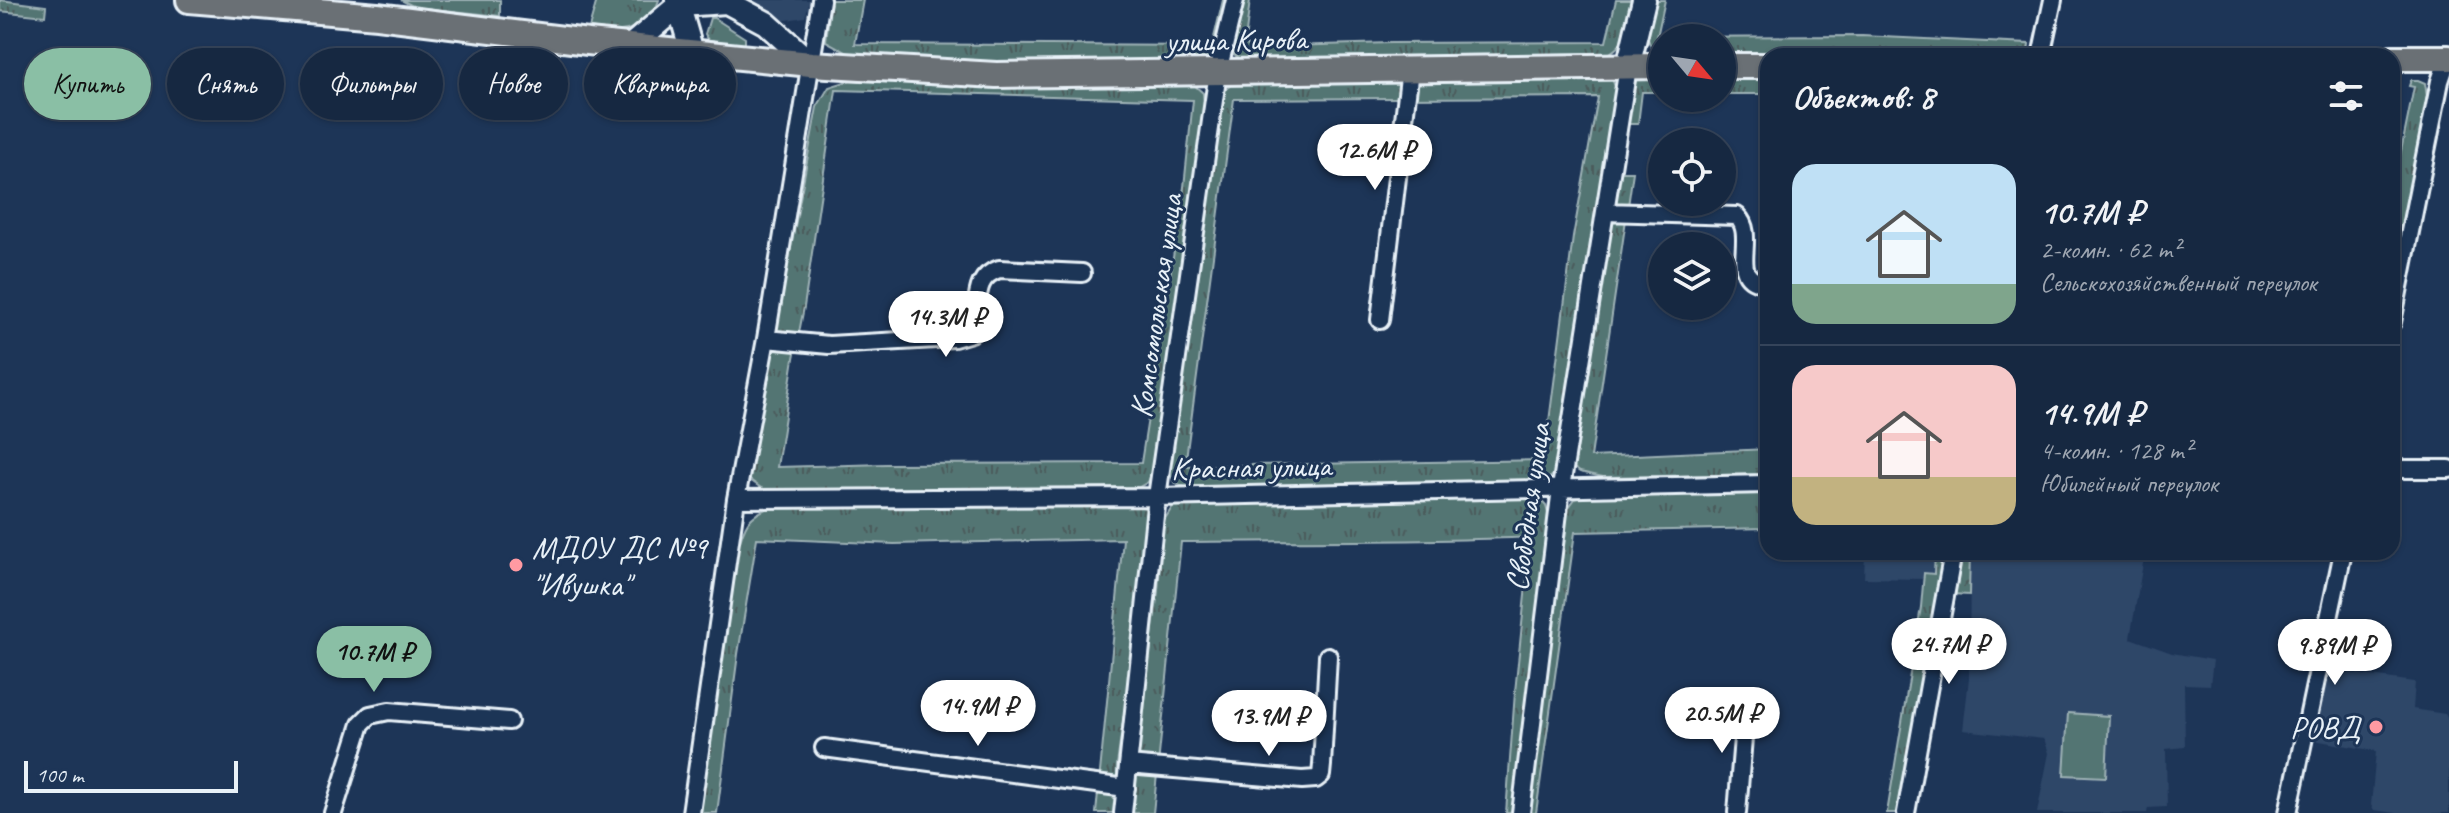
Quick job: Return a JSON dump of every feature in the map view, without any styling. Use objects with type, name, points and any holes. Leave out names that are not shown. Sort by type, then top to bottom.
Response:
[{"type":"main road","name":"улица Кирова","points":[[189,0],[380,8],[658,48]]},
{"type":"main road","name":"улица Кирова","points":[[736,56],[996,75],[1648,66]]},
{"type":"main road","points":[[2400,58],[2449,57]]},
{"type":"main road","points":[[1736,66],[1760,66]]},
{"type":"street","points":[[691,813],[736,499],[766,339],[821,0]]},
{"type":"street","name":"Комсомольская улица","points":[[1123,813],[1157,497],[1218,72],[1235,0]]},
{"type":"street","name":"Свободная улица","points":[[1521,813],[1561,488],[1628,67],[1644,0]]},
{"type":"street","points":[[2043,48],[2053,0]]},
{"type":"street","points":[[632,45],[678,3],[725,1],[766,23],[811,64]]},
{"type":"street","points":[[678,3],[691,48]]},
{"type":"street","points":[[761,59],[770,38],[766,23]]},
{"type":"street","points":[[2400,282],[2440,81],[2449,57]]},
{"type":"street","points":[[1380,320],[1410,69]]},
{"type":"street","points":[[1605,212],[1737,216],[1743,221],[1746,232],[1743,266],[1748,277],[1760,283]]},
{"type":"street","points":[[766,339],[829,345],[954,338],[971,333],[976,322],[980,281],[989,273],[999,269],[1082,273]]},
{"type":"street","points":[[2400,469],[2449,469]]},
{"type":"street","name":"Красная улица","points":[[736,499],[1157,497],[1760,484]]},
{"type":"street","points":[[1906,813],[1952,560]]},
{"type":"street","points":[[2288,813],[2341,560]]},
{"type":"street","points":[[1128,765],[1316,779],[1321,775],[1322,765],[1328,656]]},
{"type":"street","points":[[1737,813],[1746,700]]},
{"type":"street","points":[[333,813],[361,724],[370,715],[389,711],[509,721]]},
{"type":"street","points":[[824,748],[1126,788]]},
{"type":"shaded area","points":[[745,0],[810,0],[805,17],[781,21]]},
{"type":"shaded area","points":[[1865,560],[1935,560],[1934,574],[1924,573],[1923,579],[1864,578]]},
{"type":"shaded area","points":[[1970,560],[2144,560],[2130,638],[2172,653],[2213,660],[2210,685],[2184,684],[2185,747],[2166,749],[2167,807],[2148,808],[2147,813],[2037,813],[2049,753],[2044,739],[1963,730],[1969,678]]},
{"type":"shaded area","points":[[2321,669],[2415,682],[2413,709],[2445,714],[2449,721],[2449,813],[2374,810],[2371,805],[2376,751],[2308,739]]},
{"type":"green space","points":[[0,0],[46,6],[45,16],[0,11]]},
{"type":"green space","points":[[401,0],[500,0],[500,16],[415,7]]},
{"type":"green space","points":[[597,0],[659,0],[644,21],[633,28],[617,31],[589,28]]},
{"type":"green space","points":[[831,0],[863,0],[855,44],[1212,46],[1223,0],[1231,0],[1212,63],[928,64],[855,57],[826,41]]},
{"type":"green space","points":[[1243,0],[1250,0],[1245,41],[1248,47],[1606,42],[1616,0],[1637,0],[1623,42],[1600,59],[1243,62],[1234,54],[1234,35]]},
{"type":"green space","points":[[1653,0],[1665,0],[1660,24],[1648,24],[1648,39],[1647,36],[1648,22]]},
{"type":"green space","points":[[710,18],[745,38],[745,45],[709,40],[705,34]]},
{"type":"green space","points":[[1862,36],[2029,44],[2029,48],[1760,48],[1760,54],[1736,54],[1736,37]]},
{"type":"green space","points":[[1612,79],[1617,91],[1558,471],[1548,479],[1185,487],[1174,482],[1169,469],[1222,92],[1240,80]],"holes":[[[1598,97],[1573,237],[1544,460],[1185,466],[1234,99]]]},
{"type":"green space","points":[[1636,79],[1648,79],[1648,92],[1642,92],[1638,124],[1628,124]]},
{"type":"green space","points":[[1736,79],[1760,79],[1760,94],[1736,94]]},
{"type":"green space","points":[[851,80],[1193,84],[1203,93],[1185,262],[1156,466],[1148,482],[1139,487],[764,490],[750,480],[817,107],[829,87]],"holes":[[[836,90],[1193,100],[1184,187],[1141,463],[777,467]]]},
{"type":"green space","points":[[2411,80],[2425,83],[2427,97],[2400,237],[2400,156],[2414,87],[2409,86]]},
{"type":"green space","points":[[1620,172],[1633,172],[1591,457],[1760,449],[1760,474],[1603,477],[1580,472],[1571,466]]},
{"type":"green space","points":[[1760,493],[1760,528],[1575,532],[1536,813],[1528,813],[1566,511],[1575,499],[1592,495]]},
{"type":"green space","points":[[1538,498],[1546,506],[1550,521],[1515,813],[1506,813],[1531,537],[1181,542],[1153,813],[1129,813],[1158,591],[1163,522],[1173,506]]},
{"type":"green space","points":[[1134,504],[1145,508],[1149,520],[1117,765],[1118,813],[1096,813],[1123,539],[894,544],[757,538],[717,813],[699,813],[737,552],[744,529],[757,514],[773,506]]},
{"type":"green space","points":[[1935,560],[1943,560],[1900,813],[1887,813],[1924,573],[1934,574]]},
{"type":"green space","points":[[1956,560],[1970,560],[1969,595],[1951,594]]},
{"type":"green space","points":[[2068,713],[2109,716],[2106,777],[2064,775]]},
{"type":"place","name":"МДОУ ДС №9 \"Ивушка\"","points":[[516,565]]},
{"type":"place","name":"РОВД","points":[[2376,727]]}]
